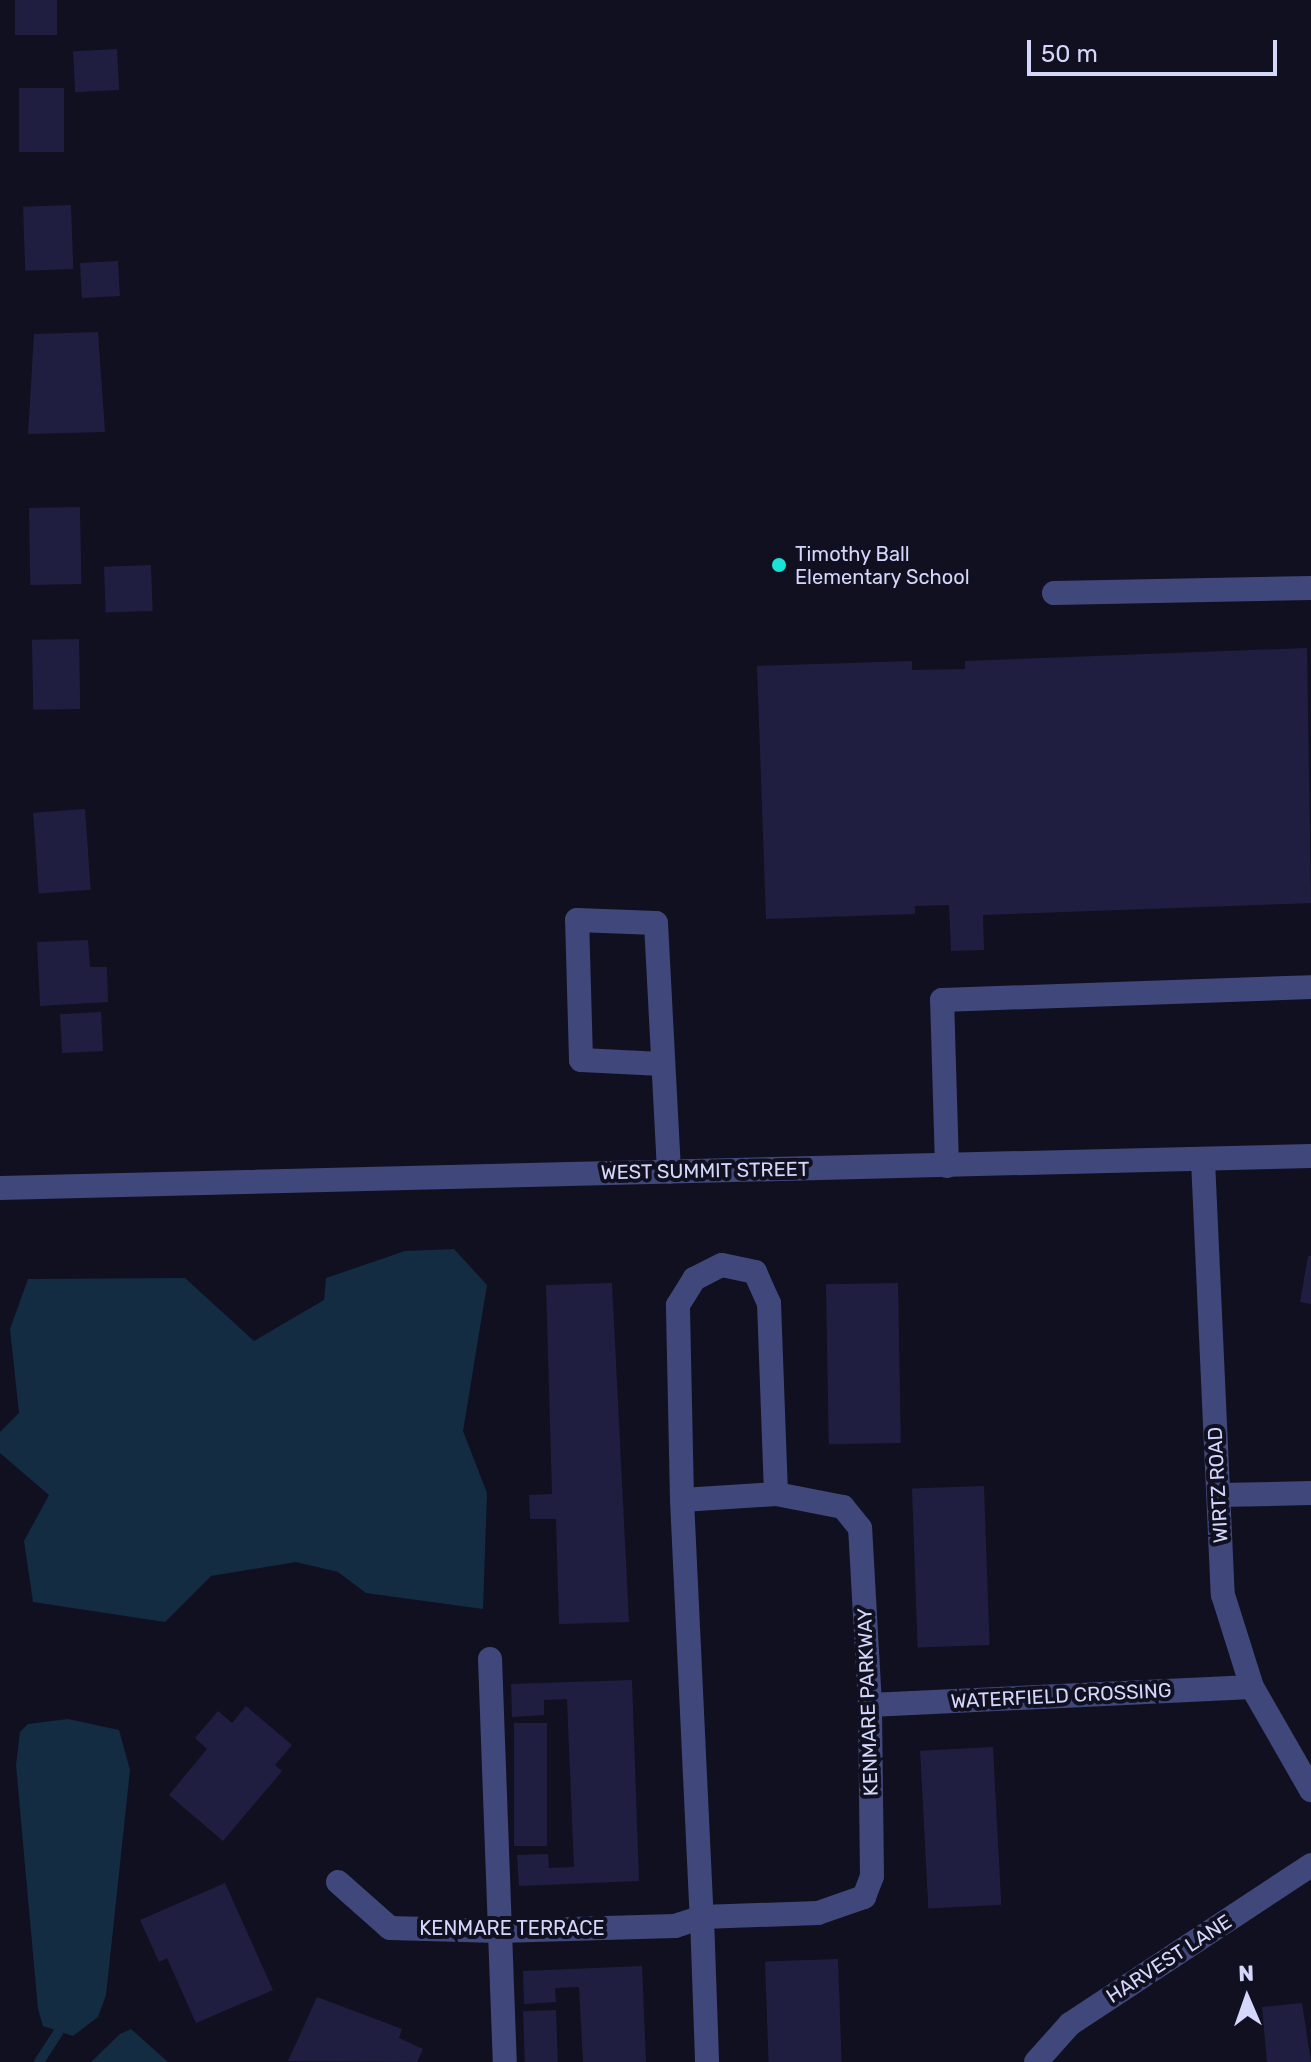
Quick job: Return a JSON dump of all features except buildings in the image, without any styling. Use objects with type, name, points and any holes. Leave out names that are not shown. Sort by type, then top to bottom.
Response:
[{"type":"street","points":[[1054,593],[1311,588]]},
{"type":"street","points":[[662,1064],[581,1060],[577,920],[656,923],[669,1172]]},
{"type":"street","points":[[947,1166],[942,1000],[1311,987]]},
{"type":"street","name":"WEST SUMMIT STREET","points":[[0,1188],[1311,1156]]},
{"type":"street","name":"WIRTZ ROAD","points":[[1203,1160],[1223,1595],[1252,1687],[1311,1790]]},
{"type":"street","points":[[707,2062],[682,1500],[678,1305],[694,1279],[722,1265],[755,1272],[769,1303],[776,1494]]},
{"type":"street","points":[[1219,1495],[1311,1493]]},
{"type":"street","name":"KENMARE PARKWAY","points":[[682,1500],[776,1494],[819,1497],[843,1507],[860,1528],[870,1705],[872,1876],[864,1897],[848,1909],[818,1913],[702,1917]]},
{"type":"street","points":[[490,1659],[505,2062]]},
{"type":"street","name":"WATERFIELD CROSSING","points":[[870,1705],[1252,1687]]},
{"type":"street","name":"HARVEST LANE","points":[[1036,2062],[1070,2024],[1311,1865]]},
{"type":"street","name":"KENMARE TERRACE","points":[[338,1882],[390,1928],[499,1931],[675,1926],[702,1917]]},
{"type":"water","points":[[454,1249],[487,1285],[463,1431],[487,1493],[483,1609],[366,1593],[338,1572],[296,1562],[211,1576],[165,1622],[33,1602],[24,1541],[49,1495],[0,1453],[0,1432],[19,1413],[10,1329],[28,1279],[185,1278],[254,1341],[324,1300],[326,1278],[405,1251]]},
{"type":"water","points":[[68,1719],[119,1730],[130,1770],[106,1995],[98,2017],[73,2036],[43,2026],[38,2009],[16,1765],[20,1732],[28,1724]]},
{"type":"water","points":[[131,2029],[168,2062],[91,2062],[120,2034]]},
{"type":"waterway","points":[[39,2062],[58,2033]]},
{"type":"place","name":"Timothy Ball Elementary School","points":[[779,565]]}]
